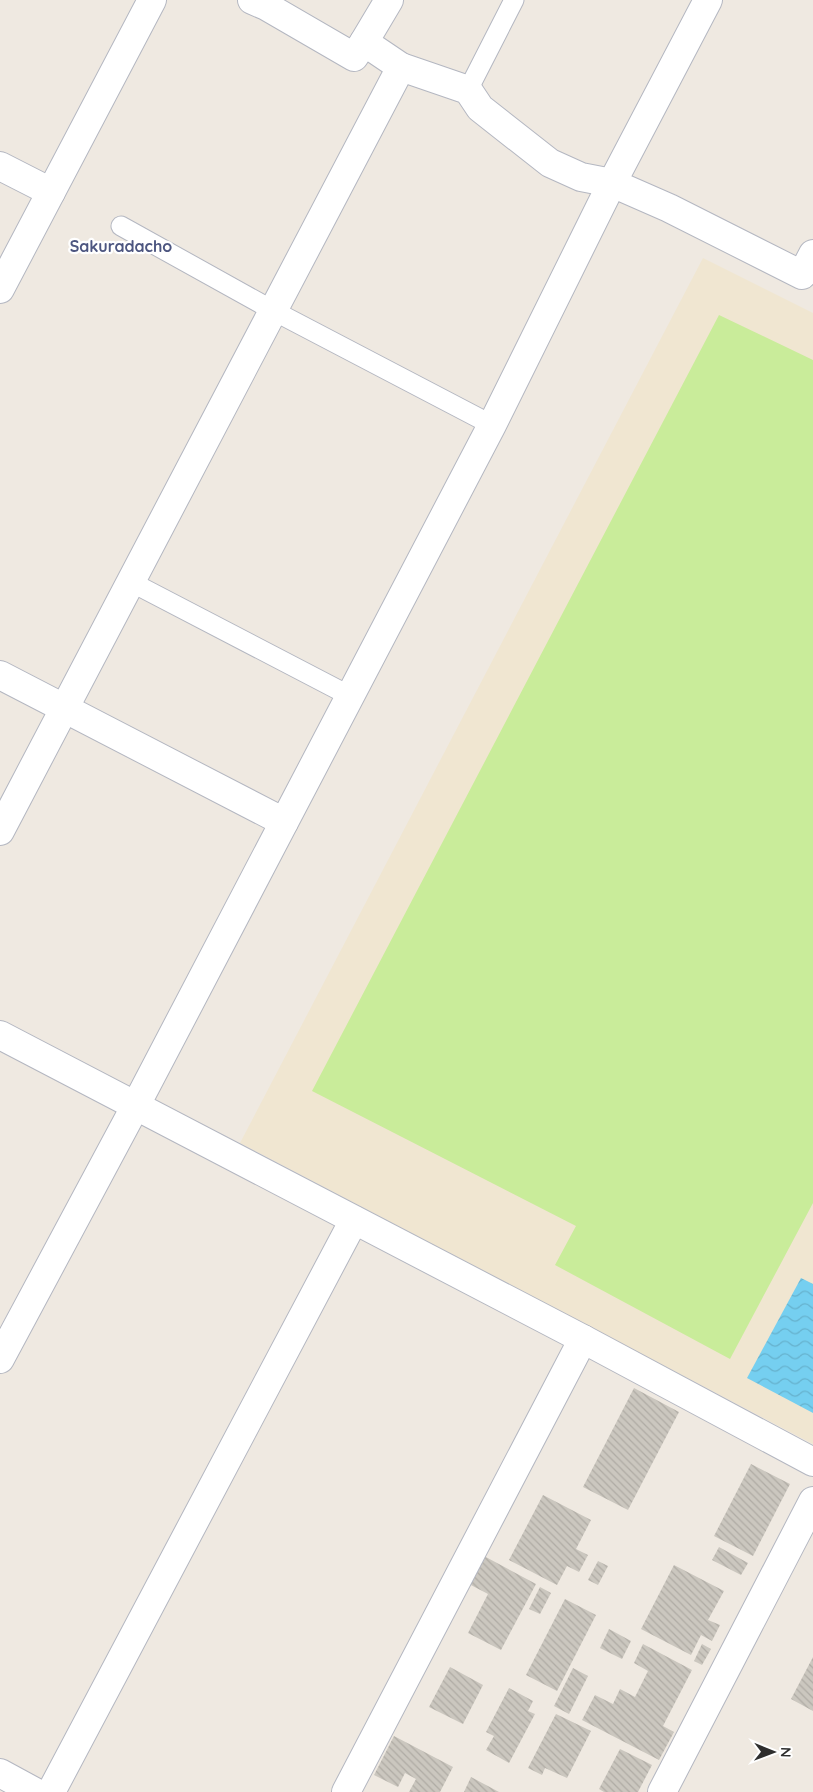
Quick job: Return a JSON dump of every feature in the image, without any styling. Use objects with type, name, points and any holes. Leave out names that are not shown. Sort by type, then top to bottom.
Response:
[{"type":"street","points":[[0,289],[152,0]]},
{"type":"street","points":[[252,0],[266,6],[354,57],[389,0]]},
{"type":"street","points":[[0,1359],[136,1105],[492,425],[612,183],[708,0]]},
{"type":"street","points":[[364,42],[401,68],[468,90],[480,108],[550,163],[581,177],[612,183],[684,214],[802,274],[813,254]]},
{"type":"street","points":[[0,831],[401,68]]},
{"type":"street","points":[[0,166],[51,192]]},
{"type":"street","points":[[0,675],[284,822]]},
{"type":"street","points":[[0,1035],[583,1339],[813,1462]]},
{"type":"street","points":[[51,1792],[354,1220]]},
{"type":"street","points":[[346,1792],[583,1339]]},
{"type":"street","points":[[662,1792],[813,1501]]},
{"type":"street","points":[[0,1773],[35,1792]]},
{"type":"lane","points":[[468,90],[514,0]]},
{"type":"lane","points":[[121,226],[274,311],[492,425]]},
{"type":"lane","points":[[131,582],[350,696]]},
{"type":"shaded area","points":[[703,258],[813,313],[813,1444],[240,1143]]},
{"type":"green space","points":[[719,315],[813,360],[813,1203],[730,1359],[555,1265],[576,1226],[312,1091]]},
{"type":"water","points":[[801,1278],[813,1284],[813,1413],[747,1378]]},
{"type":"building","points":[[634,1388],[679,1412],[628,1510],[583,1487]]},
{"type":"building","points":[[751,1464],[790,1484],[753,1556],[714,1536]]},
{"type":"building","points":[[543,1495],[591,1520],[576,1549],[588,1555],[579,1572],[567,1566],[557,1585],[509,1560]]},
{"type":"building","points":[[719,1547],[748,1563],[741,1575],[712,1560]]},
{"type":"building","points":[[484,1556],[536,1584],[501,1650],[468,1633],[488,1594],[469,1584]]},
{"type":"building","points":[[598,1561],[608,1566],[598,1585],[588,1580]]},
{"type":"building","points":[[674,1565],[724,1591],[708,1620],[720,1625],[712,1641],[701,1635],[691,1655],[641,1629]]},
{"type":"building","points":[[540,1587],[551,1593],[540,1614],[529,1609]]},
{"type":"building","points":[[565,1599],[596,1615],[557,1691],[526,1675]]},
{"type":"building","points":[[609,1629],[631,1641],[622,1659],[600,1648]]},
{"type":"building","points":[[643,1644],[692,1670],[663,1726],[674,1732],[659,1760],[582,1720],[595,1695],[613,1704],[620,1689],[635,1697],[648,1671],[634,1663]]},
{"type":"building","points":[[702,1644],[711,1649],[702,1665],[694,1661]]},
{"type":"building","points":[[813,1657],[813,1711],[791,1699]]},
{"type":"building","points":[[450,1667],[483,1685],[463,1724],[429,1707]]},
{"type":"building","points":[[573,1668],[588,1676],[569,1714],[554,1706]]},
{"type":"building","points":[[509,1688],[533,1701],[528,1711],[535,1714],[509,1763],[486,1750],[494,1736],[486,1732]]},
{"type":"building","points":[[556,1714],[591,1731],[567,1778],[545,1768],[542,1775],[528,1768]]},
{"type":"building","points":[[394,1736],[453,1767],[440,1792],[409,1792],[416,1779],[405,1773],[398,1787],[374,1775]]},
{"type":"building","points":[[620,1749],[652,1765],[638,1792],[604,1792],[599,1789]]},
{"type":"building","points":[[471,1777],[499,1792],[464,1792]]},
{"type":"district","name":"Sakuradacho","points":[[121,246]]}]
